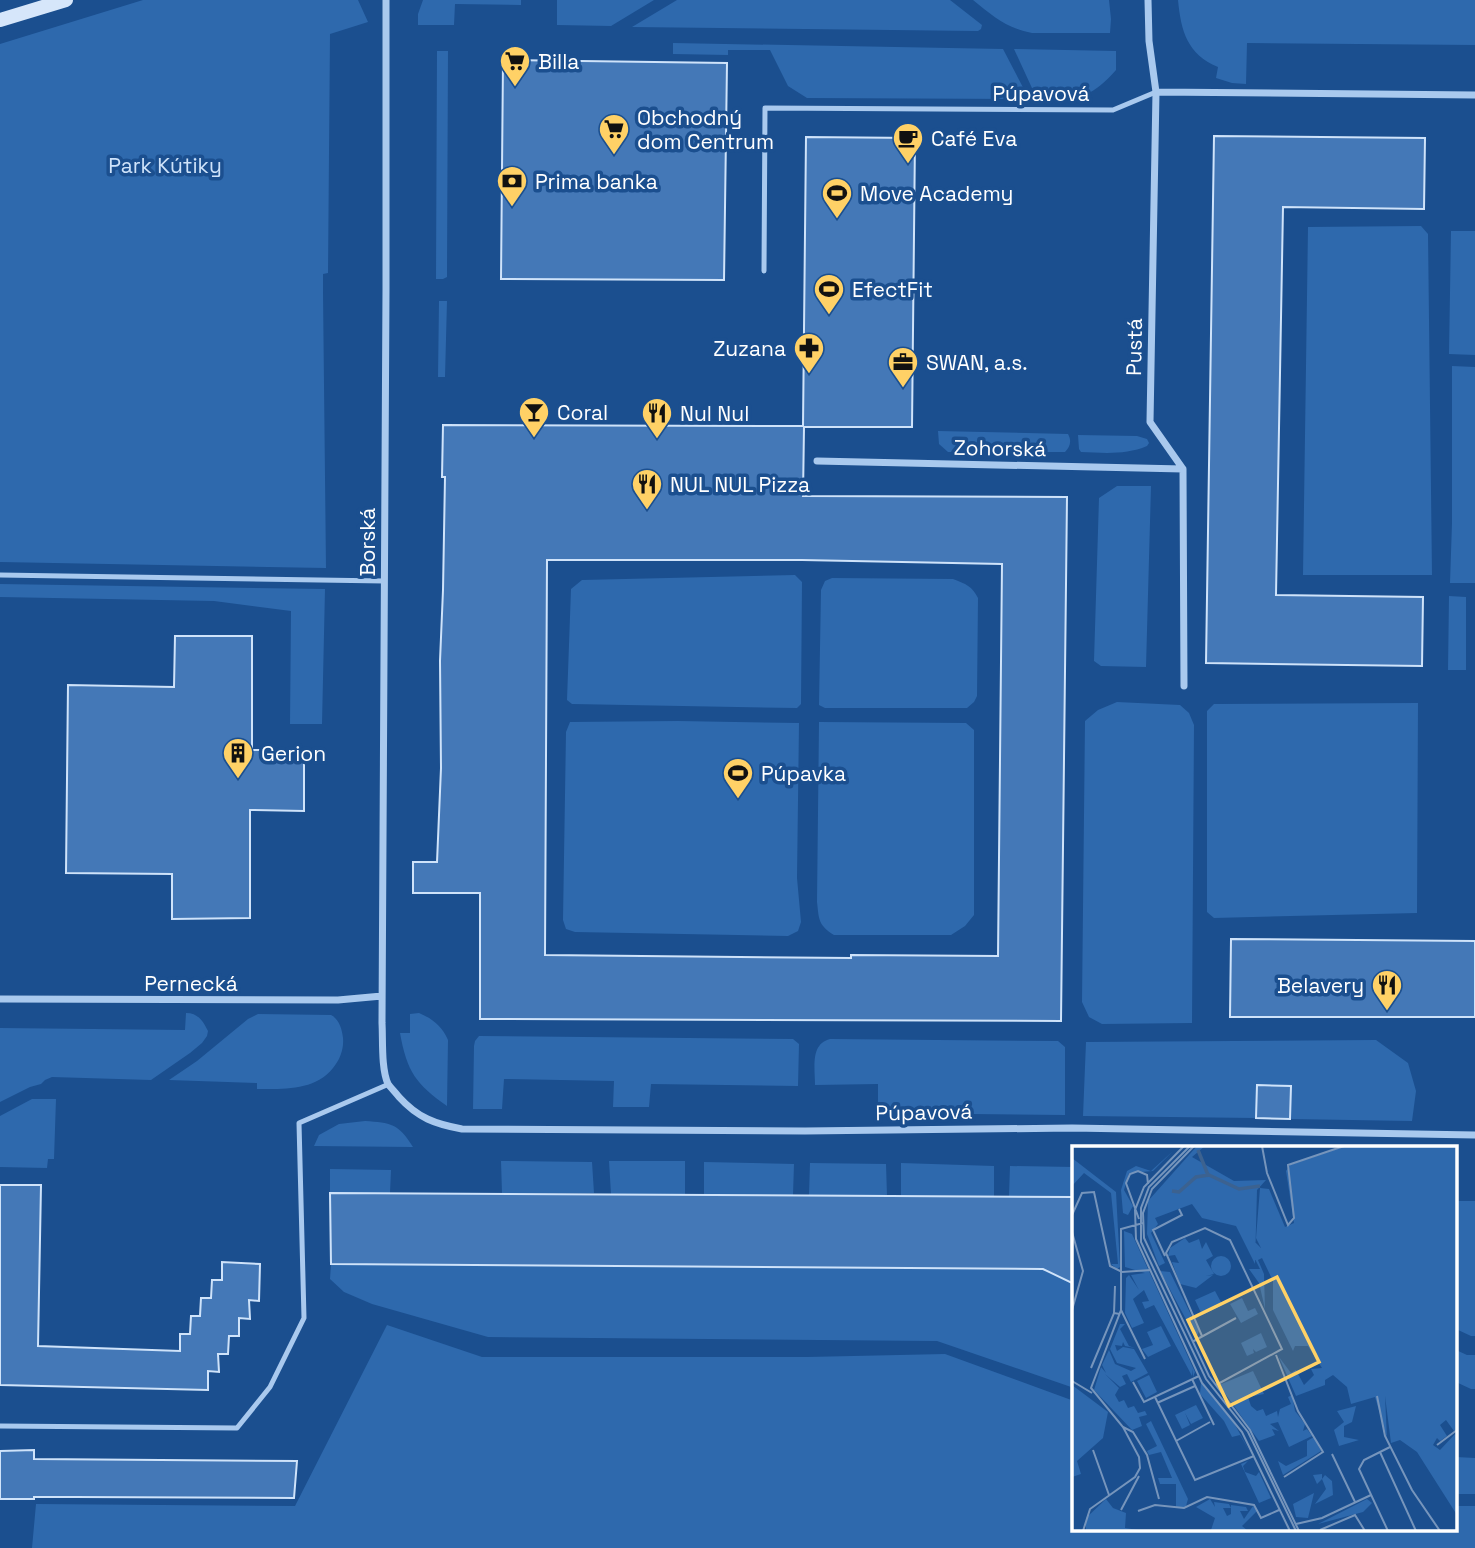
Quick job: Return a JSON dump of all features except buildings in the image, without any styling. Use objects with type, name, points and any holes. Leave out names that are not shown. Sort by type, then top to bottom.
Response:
[{"type":"main road","points":[[0,20],[66,0]]},
{"type":"street","name":"Borská","points":[[386,0],[382,996],[383,1058],[388,1084]]},
{"type":"street","name":"Pustá","points":[[1149,0],[1149,41],[1156,92],[1150,422],[1182,468]]},
{"type":"street","name":"Púpavová","points":[[1156,92],[1475,95]]},
{"type":"street","name":"Zohorská","points":[[817,461],[1182,468]]},
{"type":"street","points":[[1182,468],[1184,686]]},
{"type":"street","name":"Pernecká","points":[[0,999],[290,1001],[382,996]]},
{"type":"street","name":"Púpavová","points":[[388,1084],[418,1115],[438,1125],[462,1129],[805,1131],[1072,1128],[1475,1135]]},
{"type":"lane","name":"Púpavová","points":[[764,271],[765,108],[1113,110],[1156,92]]},
{"type":"lane","points":[[0,575],[384,581]]},
{"type":"lane","points":[[0,1426],[237,1428],[270,1387],[304,1318],[299,1123],[388,1084]]},
{"type":"green space","name":"Park Kútiky","points":[[143,0],[358,0],[368,22],[330,34],[328,273],[323,274],[326,568],[0,562],[0,44]]},
{"type":"green space","points":[[423,0],[521,0],[521,5],[455,4],[454,25],[418,25],[418,14]]},
{"type":"green space","points":[[557,0],[654,0],[611,26],[557,25]]},
{"type":"green space","points":[[677,0],[950,0],[982,25],[978,31],[632,27]]},
{"type":"green space","points":[[973,0],[1109,0],[1110,33],[1023,31],[1000,21]]},
{"type":"green space","points":[[1178,0],[1475,0],[1475,45],[1247,43],[1246,84],[1232,83],[1216,78],[1218,67],[1193,48],[1181,22]]},
{"type":"green space","points":[[673,43],[1003,49],[1029,99],[807,98],[788,86],[770,50],[728,50],[728,55],[673,54]]},
{"type":"green space","points":[[1014,49],[1116,51],[1116,70],[1098,87],[1081,96],[1037,99]]},
{"type":"green space","points":[[437,51],[448,51],[447,277],[443,279],[436,279]]},
{"type":"green space","points":[[1421,226],[1428,234],[1432,575],[1303,575],[1308,227]]},
{"type":"green space","points":[[1451,231],[1475,231],[1475,355],[1449,354]]},
{"type":"green space","points":[[439,301],[447,301],[445,377],[438,377]]},
{"type":"green space","points":[[1452,366],[1475,367],[1475,583],[1450,583]]},
{"type":"green space","points":[[938,431],[1068,434],[1070,441],[1065,452],[948,452],[939,444]]},
{"type":"green space","points":[[1078,435],[1137,436],[1147,439],[1149,443],[1139,449],[1123,452],[1081,452]]},
{"type":"green space","points":[[1117,486],[1151,486],[1146,667],[1101,666],[1094,661],[1099,498]]},
{"type":"green space","points":[[795,575],[802,582],[801,704],[797,708],[572,704],[567,700],[571,589],[582,580]]},
{"type":"green space","points":[[832,578],[953,579],[971,588],[978,598],[977,696],[974,702],[967,708],[825,708],[819,705],[821,590],[825,581]]},
{"type":"green space","points":[[0,584],[325,589],[322,724],[290,724],[291,611],[214,601],[0,597]]},
{"type":"green space","points":[[1449,596],[1466,597],[1466,670],[1448,670]]},
{"type":"green space","points":[[1117,702],[1180,705],[1189,713],[1194,725],[1192,1023],[1102,1024],[1089,1017],[1082,1002],[1085,721],[1098,710]]},
{"type":"green space","points":[[1418,703],[1417,913],[1214,918],[1207,912],[1207,711],[1214,704]]},
{"type":"green space","points":[[570,722],[799,723],[797,878],[801,922],[798,931],[788,936],[575,932],[566,929],[563,920],[566,732]]},
{"type":"green space","points":[[819,722],[966,723],[974,730],[974,915],[965,926],[951,935],[834,935],[822,925],[817,902]]},
{"type":"green space","points":[[186,1013],[200,1018],[208,1031],[207,1036],[190,1053],[151,1080],[52,1077],[0,1102],[0,1028],[185,1030]]},
{"type":"green space","points":[[419,1013],[436,1024],[448,1040],[447,1106],[420,1084],[406,1058],[400,1033],[410,1033],[410,1014]]},
{"type":"green space","points":[[258,1014],[331,1015],[338,1022],[343,1035],[338,1061],[326,1076],[298,1087],[257,1089],[257,1083],[169,1080],[248,1019]]},
{"type":"green space","points":[[479,1036],[793,1039],[799,1044],[798,1086],[651,1084],[649,1107],[613,1107],[614,1081],[504,1079],[502,1109],[473,1109],[474,1046]]},
{"type":"green space","points":[[830,1039],[1058,1041],[1065,1047],[1065,1115],[878,1113],[878,1084],[815,1085],[816,1051]]},
{"type":"green space","points":[[1376,1040],[1408,1063],[1416,1091],[1412,1121],[1290,1119],[1291,1086],[1257,1085],[1256,1118],[1083,1116],[1086,1042]]},
{"type":"green space","points":[[32,1099],[56,1099],[54,1159],[48,1159],[47,1168],[0,1167],[0,1116]]},
{"type":"green space","points":[[365,1121],[393,1126],[403,1133],[413,1147],[314,1146],[319,1135],[339,1124]]},
{"type":"green space","points":[[501,1161],[592,1162],[594,1193],[502,1193]]},
{"type":"green space","points":[[609,1161],[685,1161],[685,1194],[611,1194]]},
{"type":"green space","points":[[704,1162],[794,1164],[793,1195],[704,1194]]},
{"type":"green space","points":[[810,1163],[886,1164],[887,1196],[809,1195]]},
{"type":"green space","points":[[901,1163],[994,1166],[994,1196],[901,1196]]},
{"type":"green space","points":[[1010,1166],[1072,1167],[1072,1200],[1065,1197],[1009,1196]]},
{"type":"green space","points":[[330,1169],[391,1170],[390,1193],[330,1193]]},
{"type":"green space","points":[[1458,1201],[1475,1201],[1475,1336],[1458,1330]]},
{"type":"green space","points":[[331,1264],[1043,1269],[1072,1283],[1072,1387],[937,1341],[488,1337],[372,1304],[344,1292],[330,1279]]},
{"type":"green space","points":[[387,1325],[482,1357],[807,1357],[945,1354],[1072,1400],[1072,1530],[1458,1530],[1458,1506],[1475,1506],[1475,1548],[32,1548],[36,1504],[295,1506]]},
{"type":"green space","points":[[1458,1351],[1475,1355],[1475,1389],[1458,1383]]},
{"type":"green space","points":[[1458,1457],[1475,1458],[1475,1494],[1458,1494]]},
{"type":"place","name":"Billa","points":[[515,88]]},
{"type":"place","name":"Obchodný dom Centrum","points":[[614,156]]},
{"type":"place","name":"Café Eva","points":[[908,165]]},
{"type":"place","name":"Prima banka","points":[[512,208]]},
{"type":"place","name":"Move Academy","points":[[837,220]]},
{"type":"place","name":"EfectFit","points":[[829,316]]},
{"type":"place","name":"Zuzana","points":[[809,375]]},
{"type":"place","name":"SWAN, a.s.","points":[[903,389]]},
{"type":"place","name":"Coral","points":[[534,439]]},
{"type":"place","name":"Nul Nul","points":[[657,440]]},
{"type":"place","name":"NUL NUL Pizza","points":[[647,511]]},
{"type":"place","name":"Gerion","points":[[238,780]]},
{"type":"place","name":"Púpavka","points":[[738,800]]},
{"type":"place","name":"Belavery","points":[[1387,1012]]}]
